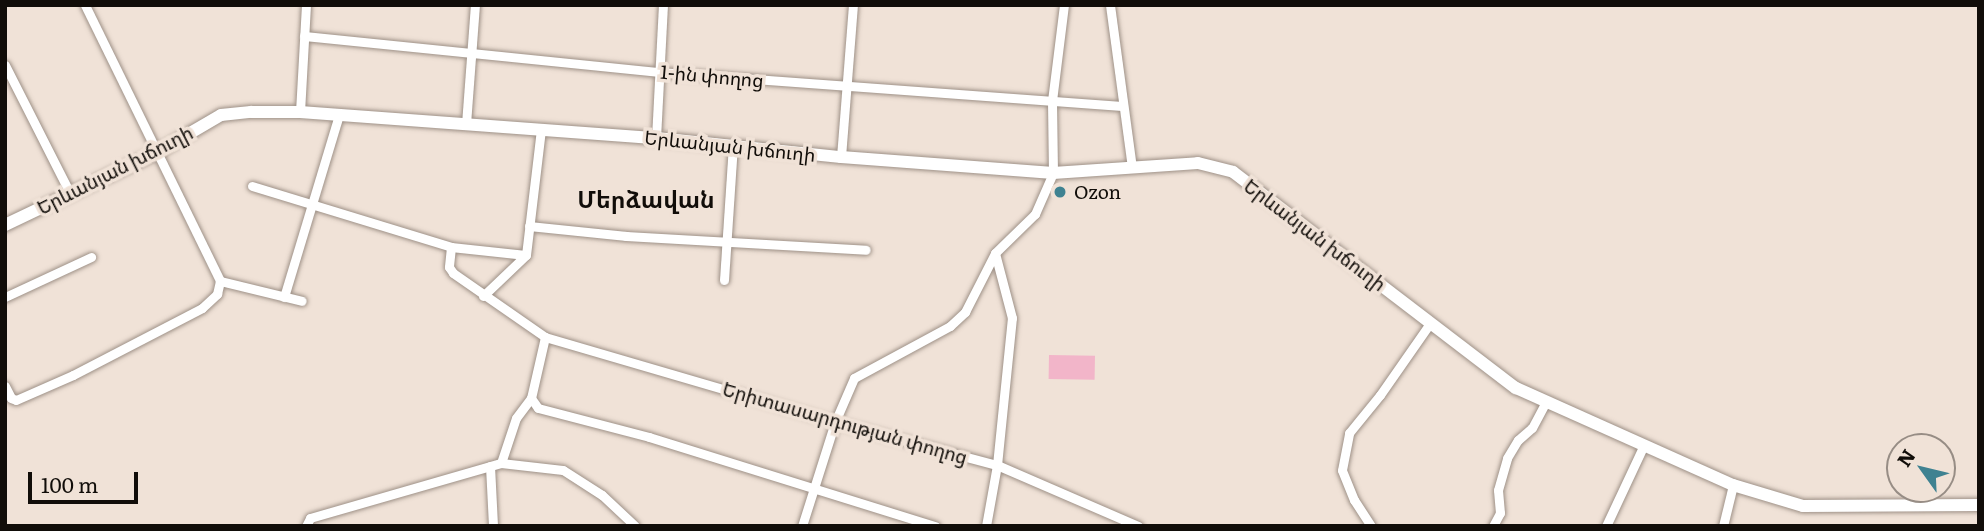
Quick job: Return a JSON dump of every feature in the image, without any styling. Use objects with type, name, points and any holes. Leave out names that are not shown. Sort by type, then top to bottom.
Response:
[{"type":"main road","name":"Երևանյան խճուղի","points":[[5,225],[156,153],[221,115],[299,112],[656,138],[841,157],[1053,173],[1198,163],[1233,172],[1516,388],[1733,485],[1803,506],[1979,505]]},
{"type":"street","points":[[5,386],[11,398],[16,400],[73,374],[202,308],[217,294],[220,281],[85,5]]},
{"type":"street","points":[[299,112],[306,5]]},
{"type":"street","points":[[466,124],[475,5]]},
{"type":"street","points":[[656,138],[663,5]]},
{"type":"street","points":[[841,157],[853,5]]},
{"type":"street","points":[[802,526],[835,422],[854,378],[935,336],[965,312],[995,253],[1034,214],[1053,173],[1052,101],[1064,5]]},
{"type":"street","points":[[1110,5],[1121,106],[1132,168]]},
{"type":"street","name":"1-ին փողոց","points":[[304,36],[660,72],[1121,106]]},
{"type":"street","points":[[5,65],[70,193]]},
{"type":"street","points":[[284,297],[339,115]]},
{"type":"street","points":[[484,296],[526,254],[541,129]]},
{"type":"street","points":[[724,280],[733,146]]},
{"type":"street","points":[[252,186],[451,247],[526,254]]},
{"type":"street","points":[[529,226],[626,236],[725,239],[866,250]]},
{"type":"street","name":"Երիտասարդության փողոց","points":[[451,247],[449,267],[453,273],[545,337],[835,422],[997,465],[1138,526]]},
{"type":"street","points":[[986,526],[997,465],[1012,318],[995,253]]},
{"type":"street","points":[[5,298],[91,257]]},
{"type":"street","points":[[220,281],[303,301]]},
{"type":"street","points":[[1371,526],[1354,500],[1342,470],[1343,453],[1349,433],[1380,395],[1431,322]]},
{"type":"street","points":[[501,463],[516,418],[531,398],[545,337]]},
{"type":"street","points":[[531,398],[538,408],[649,437],[935,526]]},
{"type":"street","points":[[1493,526],[1500,513],[1498,490],[1507,458],[1518,440],[1533,425],[1546,402]]},
{"type":"street","points":[[1606,526],[1644,445]]},
{"type":"street","points":[[308,522],[501,463],[563,470],[602,495],[635,526]]},
{"type":"street","points":[[490,466],[493,526]]},
{"type":"street","points":[[1723,526],[1733,485]]},
{"type":"shaded area","points":[[1049,355],[1095,356],[1095,380],[1049,379]]},
{"type":"place","name":"Ozon","points":[[1060,192]]},
{"type":"district","name":"Մերձավան","points":[[646,198]]}]
